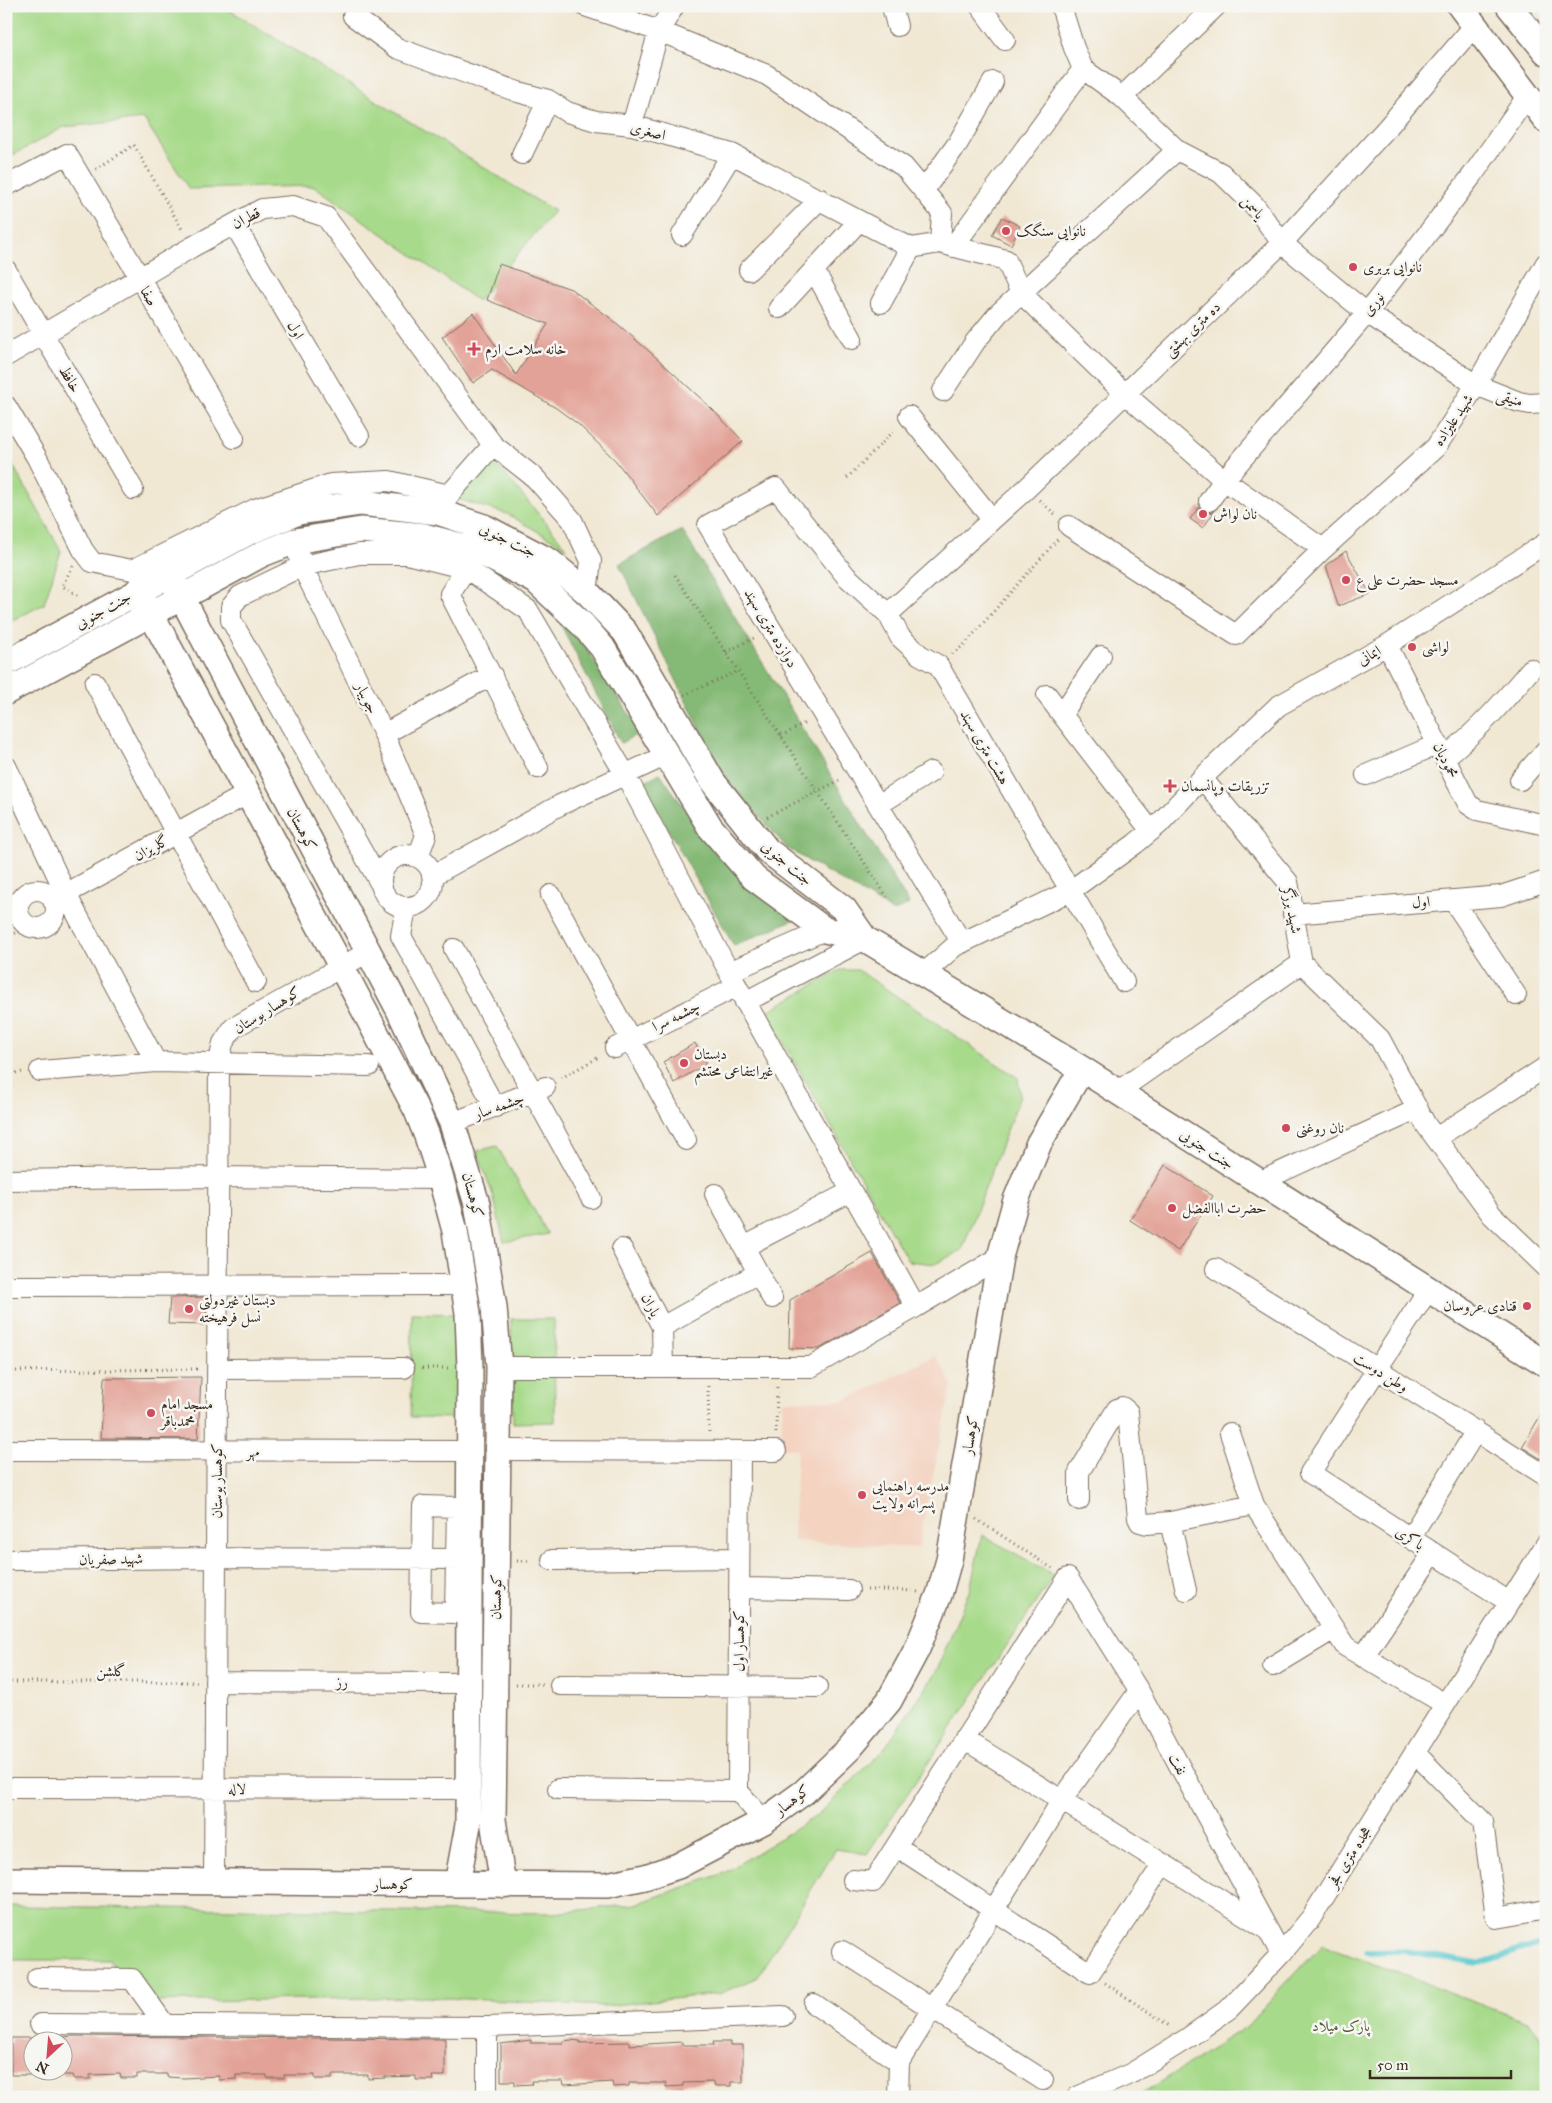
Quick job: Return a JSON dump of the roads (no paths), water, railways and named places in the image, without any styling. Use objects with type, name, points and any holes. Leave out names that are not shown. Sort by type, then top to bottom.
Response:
[{"type":"main road","points":[[1509,6],[1546,52]]},
{"type":"main road","points":[[1468,16],[1546,120]]},
{"type":"main road","name":"جنت جنوبی","points":[[6,663],[169,573],[249,532],[298,512],[361,502],[444,503],[541,557],[587,592],[625,632],[712,782],[767,850],[844,909],[865,939]]},
{"type":"main road","name":"جنت جنوبی","points":[[6,692],[262,554],[295,541],[361,530],[424,536],[472,560],[536,581],[583,625],[602,647],[710,827],[754,878],[825,930],[865,939],[1082,1070],[1546,1364]]},
{"type":"main road","name":"کوهستان","points":[[169,573],[399,1010],[452,1123],[477,1204],[494,1307],[498,1367],[493,1820],[503,1885]]},
{"type":"main road","name":"کوهستان","points":[[138,590],[417,1111],[441,1179],[455,1231],[468,1313],[470,1367],[470,1451],[463,1559],[470,1683],[469,1789],[468,1825],[457,1884]]},
{"type":"main road","points":[[247,794],[276,778]]},
{"type":"main road","name":"کوهسار","points":[[6,1880],[607,1885],[645,1877],[678,1866],[764,1821],[804,1792],[849,1749],[889,1701],[917,1649],[939,1595],[949,1560],[1000,1257],[1016,1200],[1039,1143],[1082,1070]]},
{"type":"main road","points":[[417,1111],[442,1100]]},
{"type":"main road","points":[[463,1852],[468,1866],[481,1871],[493,1867],[498,1852]]},
{"type":"street","points":[[584,6],[659,31],[768,75],[904,167],[942,213],[947,245]]},
{"type":"street","points":[[632,126],[659,31],[674,6]]},
{"type":"street","points":[[892,6],[897,26]]},
{"type":"street","points":[[980,6],[1005,40]]},
{"type":"street","name":"یاسمن","points":[[1062,6],[1074,48],[1084,69],[1122,97],[1177,150],[1221,173],[1254,205],[1282,243],[1367,313],[1476,386]]},
{"type":"street","points":[[1122,97],[1216,6]]},
{"type":"street","name":"اصغری","points":[[353,16],[397,48],[518,92],[548,100],[567,112],[596,121],[632,126],[732,154],[820,199],[858,222],[911,248]]},
{"type":"street","name":"ده متری بهشتی","points":[[888,614],[1026,489],[1282,243],[1386,129],[1468,16]]},
{"type":"street","points":[[947,245],[1084,69]]},
{"type":"street","points":[[924,190],[958,143],[993,82]]},
{"type":"street","name":"نوری","points":[[1209,501],[1224,480],[1367,313],[1474,173],[1528,95]]},
{"type":"street","points":[[522,154],[548,100]]},
{"type":"street","points":[[943,391],[975,342],[998,314],[1177,150]]},
{"type":"street","name":"صفا","points":[[6,186],[67,154],[234,438]]},
{"type":"street","points":[[682,235],[732,154]]},
{"type":"street","points":[[749,270],[820,199]]},
{"type":"street","name":"قطران","points":[[6,356],[192,247],[262,209],[293,206],[326,217],[493,445],[535,478],[572,520],[591,560],[587,592]]},
{"type":"street","points":[[779,308],[858,222]]},
{"type":"street","name":"اول","points":[[234,224],[359,436]]},
{"type":"street","points":[[881,303],[911,248],[947,245],[1006,260],[1021,293],[1124,394],[1224,480],[1324,549]]},
{"type":"street","name":"شهید علیزاده","points":[[1069,526],[1236,635],[1324,549],[1436,448],[1476,386],[1546,263]]},
{"type":"street","name":"خافظ","points":[[6,270],[133,489]]},
{"type":"street","points":[[814,270],[852,339]]},
{"type":"street","name":"منیقی","points":[[1476,386],[1519,402],[1530,404],[1546,403]]},
{"type":"street","points":[[6,406],[37,458],[83,550],[92,562],[132,570],[255,509],[331,484],[389,481],[444,503],[493,445]]},
{"type":"street","points":[[909,416],[992,519]]},
{"type":"street","name":"دوازده متری سهند","points":[[888,614],[846,576],[776,488],[708,524],[962,943]]},
{"type":"street","name":"جویبار","points":[[295,541],[302,566],[384,734],[426,835],[418,857]]},
{"type":"street","name":"ایمانی","points":[[1202,778],[1278,706],[1387,644],[1546,543]]},
{"type":"street","points":[[380,883],[383,869],[392,859],[405,854],[418,857],[429,866],[432,876],[431,892],[422,903],[406,906],[395,904],[385,896],[380,883],[231,620],[231,607],[240,596],[302,566],[359,554],[407,554],[472,560],[528,610],[625,774],[737,987],[850,1192],[916,1306]]},
{"type":"street","points":[[472,560],[450,594],[538,768]]},
{"type":"street","name":"هشت متری سهند","points":[[888,614],[900,637],[920,655],[938,665],[1124,982]]},
{"type":"street","name":"محمودیان","points":[[1387,644],[1468,804],[1477,810],[1546,825]]},
{"type":"street","points":[[1062,714],[1101,656]]},
{"type":"street","points":[[1366,775],[1442,750],[1469,738],[1531,669]]},
{"type":"street","points":[[384,734],[492,675]]},
{"type":"street","points":[[95,683],[256,982]]},
{"type":"street","points":[[1048,696],[1151,830]]},
{"type":"street","points":[[1520,780],[1546,750]]},
{"type":"street","points":[[432,876],[560,805],[666,755]]},
{"type":"street","points":[[6,766],[60,897],[156,1062]]},
{"type":"street","points":[[878,805],[931,772]]},
{"type":"street","points":[[922,975],[955,946],[1070,891],[1151,830],[1202,778]]},
{"type":"street","name":"شهید برزگر","points":[[1202,778],[1288,882],[1302,963]]},
{"type":"street","name":"گلریزان","points":[[60,897],[247,794]]},
{"type":"street","name":"اول","points":[[1294,914],[1502,896],[1546,882]]},
{"type":"street","points":[[36,890],[60,897],[54,918],[47,925],[38,928],[28,926],[21,920],[18,910],[20,901],[26,893],[36,890]]},
{"type":"street","points":[[551,895],[623,1043],[686,1140]]},
{"type":"street","points":[[1452,900],[1516,995]]},
{"type":"street","points":[[406,906],[401,936],[495,1107]]},
{"type":"street","points":[[737,987],[825,930]]},
{"type":"street","points":[[737,987],[865,939]]},
{"type":"street","points":[[454,949],[539,1090],[591,1198]]},
{"type":"street","name":"کوهسار بوستان","points":[[214,1883],[220,1062],[223,1043],[233,1028],[368,952]]},
{"type":"street","points":[[1117,1092],[1302,963],[1380,1039],[1436,1138],[1492,1215],[1546,1267]]},
{"type":"street","name":"چشمه‌ سرا","points":[[623,1043],[737,987]]},
{"type":"street","points":[[40,1071],[156,1062],[369,1066]]},
{"type":"street","points":[[1436,1138],[1546,1067]]},
{"type":"street","name":"چشمه سار","points":[[452,1123],[539,1090]]},
{"type":"street","points":[[1259,1182],[1418,1108]]},
{"type":"street","points":[[6,1180],[219,1178],[441,1179]]},
{"type":"street","points":[[744,1247],[850,1192]]},
{"type":"street","points":[[715,1194],[772,1298]]},
{"type":"street","name":"یاران","points":[[622,1249],[662,1326],[663,1367]]},
{"type":"street","points":[[498,1367],[811,1367],[1000,1257]]},
{"type":"street","name":"وطن دوست","points":[[1216,1269],[1378,1368],[1546,1476]]},
{"type":"street","points":[[662,1326],[758,1273]]},
{"type":"street","points":[[6,1286],[218,1284],[464,1285]]},
{"type":"street","points":[[1378,1368],[1428,1290]]},
{"type":"street","points":[[218,1369],[404,1368]]},
{"type":"street","name":"باکری","points":[[1378,1368],[1310,1473],[1509,1602]]},
{"type":"street","points":[[1079,1500],[1079,1472],[1117,1410],[1122,1407],[1128,1412],[1138,1518],[1140,1522],[1147,1524],[1170,1522],[1254,1505]]},
{"type":"street","points":[[1410,1538],[1476,1431]]},
{"type":"street","points":[[1230,1433],[1254,1505],[1344,1646],[1446,1704]]},
{"type":"street","name":"مهر","points":[[6,1450],[217,1452],[470,1451]]},
{"type":"street","points":[[498,1450],[776,1451]]},
{"type":"street","name":"کوهسار اول","points":[[738,1791],[740,1451]]},
{"type":"street","points":[[423,1506],[457,1507],[463,1559],[455,1612],[421,1612],[422,1559],[423,1506]]},
{"type":"street","points":[[1170,1522],[1186,1590]]},
{"type":"street","name":"هجده متری فجر","points":[[1077,2097],[1132,2072],[1188,2038],[1230,2008],[1282,1954],[1311,1918],[1546,1544]]},
{"type":"street","points":[[1363,1657],[1433,1553]]},
{"type":"street","name":"شهید صفریان","points":[[6,1560],[216,1558],[463,1559]]},
{"type":"street","points":[[552,1560],[739,1558]]},
{"type":"street","name":"نفت","points":[[964,1738],[1068,1578],[1139,1691],[1282,1954]]},
{"type":"street","points":[[739,1588],[848,1590]]},
{"type":"street","points":[[1273,1666],[1334,1629]]},
{"type":"street","name":"رز","points":[[215,1682],[470,1683]]},
{"type":"street","points":[[560,1685],[817,1687]]},
{"type":"street","points":[[898,2097],[899,2062],[1062,1800],[1139,1691]]},
{"type":"street","points":[[853,1880],[873,1882],[964,1738],[1269,1930]]},
{"type":"street","points":[[1414,1753],[1483,1822],[1496,1918],[1546,1909]]},
{"type":"street","name":"لاله","points":[[6,1788],[469,1789]]},
{"type":"street","points":[[558,1789],[738,1791],[764,1821]]},
{"type":"street","points":[[896,1846],[1090,1973],[1162,1864]]},
{"type":"street","points":[[842,1950],[1043,2080]]},
{"type":"street","points":[[37,1978],[132,1979],[165,2024]]},
{"type":"street","points":[[814,2004],[899,2062]]},
{"type":"street","points":[[40,2024],[487,2026],[784,2016]]},
{"type":"street","points":[[487,2026],[487,2097]]},
{"type":"waterway","points":[[1366,1952],[1407,1951],[1477,1964],[1546,1942]]},
{"type":"place","name":"نانوایی سنگک","points":[[1006,231]]},
{"type":"place","name":"نانوایی بربری","points":[[1353,267]]},
{"type":"place","name":"خانه سلامت ارم","points":[[474,349]]},
{"type":"place","name":"نان لواش","points":[[1203,514]]},
{"type":"place","name":"مسجد حضرت علی ع","points":[[1346,580]]},
{"type":"place","name":"لواشی","points":[[1412,647]]},
{"type":"place","name":"تزریقات وپانسمان","points":[[1170,786]]},
{"type":"place","name":"دبستان غیرانتفاعی محتشم","points":[[684,1063]]},
{"type":"place","name":"نان روغنی","points":[[1286,1128]]},
{"type":"place","name":"حضرت اباالفضل","points":[[1172,1208]]},
{"type":"place","name":"قنادی عروسان","points":[[1527,1306]]},
{"type":"place","name":"دبستان غیردولتی نسل فرهیخته","points":[[189,1309]]},
{"type":"place","name":"مسجد امام محمدباقر","points":[[151,1413]]},
{"type":"place","name":"مدرسه راهنمایی پسرانه ولایت","points":[[862,1495]]},
{"type":"park label","name":"پارک میلاد","points":[[1341,2026]]}]
